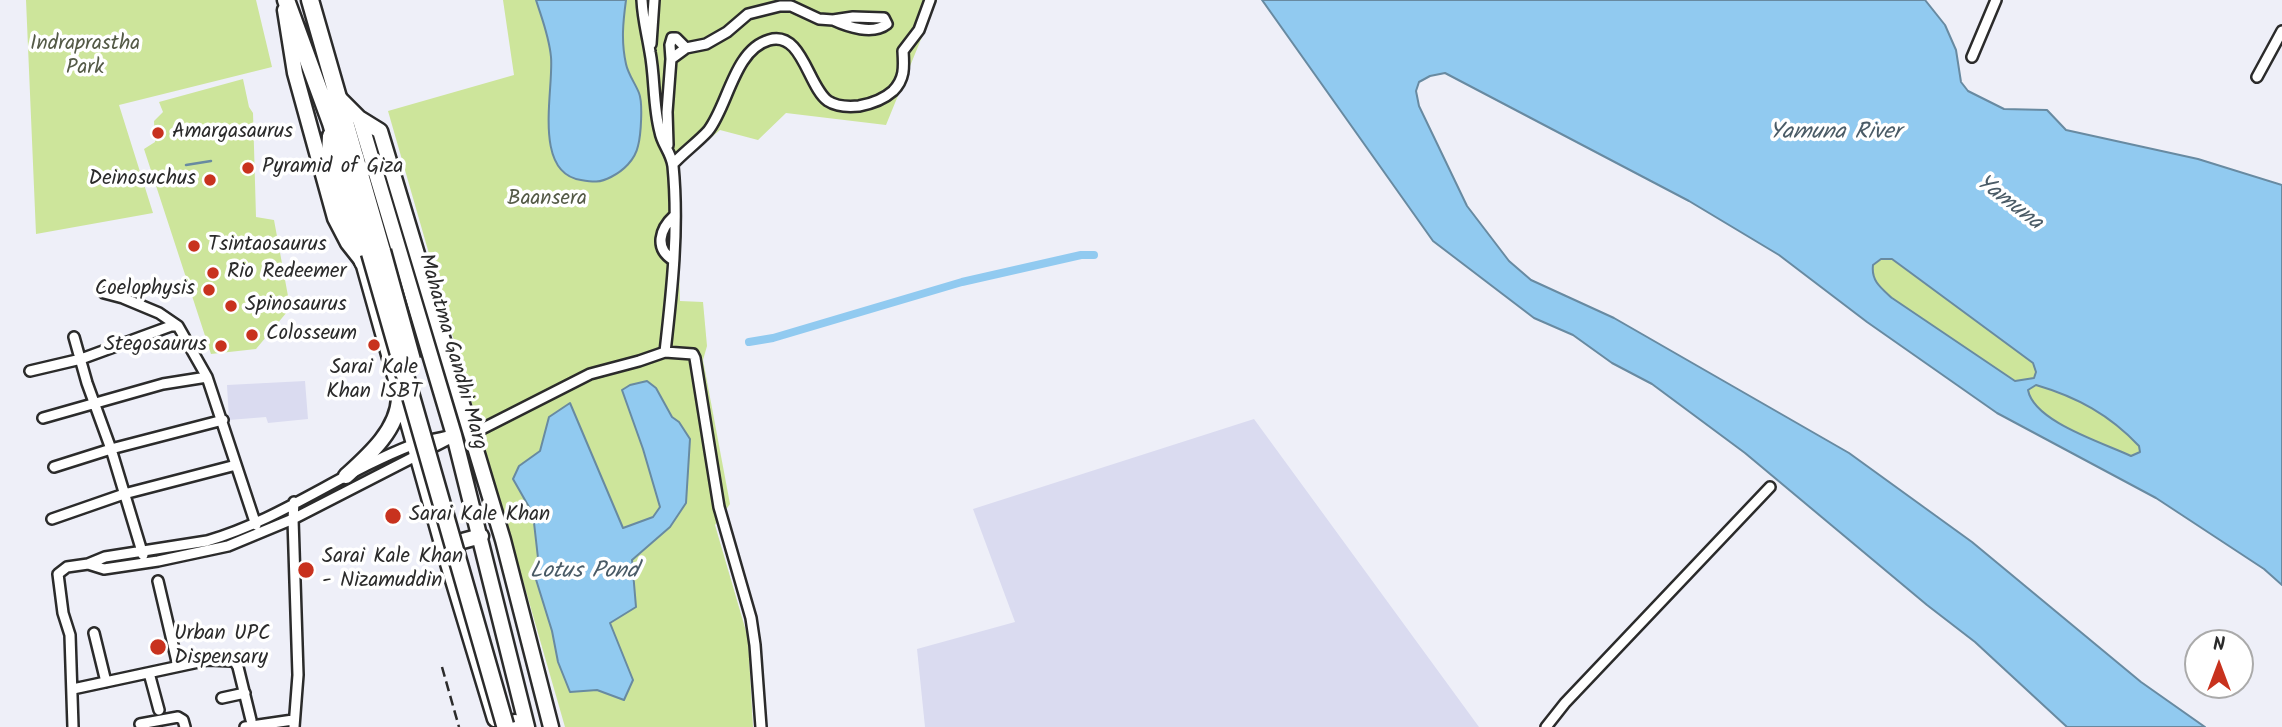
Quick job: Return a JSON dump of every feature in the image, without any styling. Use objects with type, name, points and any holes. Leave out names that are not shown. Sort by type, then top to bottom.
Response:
[{"type":"highway","points":[[285,0],[360,196]]},
{"type":"highway","name":"Mahatma Gandhi Marg","points":[[310,0],[338,97]]},
{"type":"highway","points":[[338,97],[360,196],[511,726]]},
{"type":"highway","points":[[331,123],[330,156],[363,262]]},
{"type":"main road","points":[[285,0],[295,73],[335,218],[348,243],[363,262],[443,547],[511,726]]},
{"type":"main road","name":"Mahatma Gandhi Marg","points":[[338,97],[359,118],[454,435],[481,536],[511,726]]},
{"type":"main road","points":[[359,118],[380,131],[503,540],[551,727]]},
{"type":"main road","points":[[388,353],[428,342]]},
{"type":"main road","points":[[346,476],[368,456],[387,432],[396,416],[399,389]]},
{"type":"main road","points":[[443,547],[481,536]]},
{"type":"street","points":[[642,0],[660,133],[673,164],[674,260],[665,352]]},
{"type":"street","points":[[650,52],[654,0]]},
{"type":"street","points":[[673,164],[709,129],[734,77],[757,45],[767,40],[780,39],[792,46],[820,93],[828,101],[847,107],[863,105],[884,97],[902,78],[903,51],[919,30],[930,0]]},
{"type":"street","points":[[1972,57],[1996,0]]},
{"type":"street","points":[[671,59],[686,48],[706,44],[727,32],[748,15],[780,6],[791,6],[819,19],[874,17],[884,18],[887,24],[876,29],[859,28],[834,20]]},
{"type":"street","points":[[2257,77],[2282,31]]},
{"type":"street","points":[[668,147],[667,112],[672,38],[676,37],[686,48]]},
{"type":"street","points":[[104,293],[159,313],[178,326],[207,377],[258,534]]},
{"type":"street","points":[[30,371],[80,359],[170,326],[178,326]]},
{"type":"street","points":[[74,337],[146,562]]},
{"type":"street","points":[[470,435],[590,374],[665,352],[693,354],[719,507],[751,618],[761,727]]},
{"type":"street","points":[[43,418],[163,384],[207,377]]},
{"type":"street","points":[[54,467],[223,420]]},
{"type":"street","points":[[88,564],[99,558],[207,541],[255,522],[346,476],[454,435]]},
{"type":"street","points":[[73,727],[70,635],[63,613],[58,574],[71,565],[88,564],[104,569],[213,551],[293,519],[416,450]]},
{"type":"street","points":[[52,520],[124,494],[236,465]]},
{"type":"street","points":[[1545,727],[1770,487]]},
{"type":"street","points":[[73,690],[178,666],[222,659],[235,663],[245,693],[248,724],[293,724],[298,676],[294,502]]},
{"type":"street","points":[[158,581],[178,666]]},
{"type":"street","points":[[94,633],[106,682]]},
{"type":"street","points":[[149,673],[159,710]]},
{"type":"street","points":[[222,698],[245,693]]},
{"type":"street","points":[[140,724],[178,718],[183,720],[184,727]]},
{"type":"shaded area","points":[[305,381],[308,419],[268,423],[266,417],[229,420],[227,385]]},
{"type":"shaded area","points":[[1254,419],[1479,727],[925,727],[917,649],[1015,622],[973,509]]},
{"type":"green space","name":"Indraprastha Park","points":[[26,0],[256,0],[272,67],[119,105],[153,213],[36,234]]},
{"type":"green space","name":"Baansera","points":[[503,0],[937,0],[886,125],[786,113],[758,140],[720,130],[676,167],[680,301],[703,302],[707,346],[703,360],[730,504],[715,525],[748,638],[753,727],[565,727],[388,111],[514,75]]},
{"type":"green space","points":[[243,79],[249,107],[253,113],[256,217],[274,220],[288,296],[287,312],[256,349],[211,354],[144,149],[155,142],[154,121],[163,112],[159,102]]},
{"type":"green space","points":[[1892,258],[2033,363],[2036,372],[2034,378],[2015,381],[1892,298],[1878,284],[1873,265],[1881,259]]},
{"type":"green space","points":[[2036,385],[2066,396],[2104,416],[2140,446],[2140,452],[2131,457],[2057,422],[2033,401],[2028,390]]},
{"type":"water","points":[[536,0],[626,0],[623,48],[627,68],[640,98],[640,134],[631,160],[620,172],[607,179],[596,182],[581,180],[566,174],[556,162],[549,128],[551,57]]},
{"type":"water","name":"Yamuna River","points":[[1262,0],[1925,0],[1945,25],[1956,50],[1961,82],[1968,91],[2004,109],[2047,110],[2066,130],[2198,159],[2282,185],[2282,585],[2264,569],[2156,498],[1997,413],[1867,322],[1779,255],[1689,201],[1445,73],[1419,82],[1416,91],[1419,106],[1467,206],[1509,261],[1531,280],[1614,318],[1849,453],[1972,542],[2141,682],[2205,727],[2067,727],[1975,642],[1745,453],[1652,384],[1612,363],[1573,335],[1534,318],[1433,241]],"holes":[[[1881,259],[1892,259],[2033,363],[2036,372],[2034,378],[2015,381],[1892,298],[1874,276],[1873,265]],[[2036,385],[2092,408],[2128,435],[2139,446],[2140,452],[2131,456],[2056,422],[2033,401],[2028,390]]]},
{"type":"water","name":"Lotus Pond","points":[[647,381],[656,388],[672,417],[679,422],[690,439],[686,503],[670,527],[632,560],[636,607],[610,623],[633,680],[624,700],[597,690],[570,692],[558,662],[552,631],[534,573],[538,558],[533,514],[513,479],[519,466],[540,451],[549,417],[570,403],[623,528],[653,517],[660,507],[622,390]]},
{"type":"waterway","points":[[186,165],[211,161]]},
{"type":"waterway","points":[[749,342],[773,338],[962,282],[1081,255],[1094,255]]},
{"type":"railway","points":[[442,667],[459,727]]},
{"type":"place","name":"Amargasaurus","points":[[158,133]]},
{"type":"place","name":"Pyramid of Giza","points":[[248,168]]},
{"type":"place","name":"Deinosuchus","points":[[210,180]]},
{"type":"place","name":"Tsintaosaurus","points":[[194,246]]},
{"type":"place","name":"Rio Redeemer","points":[[213,273]]},
{"type":"place","name":"Coelophysis","points":[[209,290]]},
{"type":"place","name":"Spinosaurus","points":[[231,306]]},
{"type":"place","name":"Colosseum","points":[[252,335]]},
{"type":"place","name":"Sarai Kale Khan ISBT","points":[[374,345]]},
{"type":"place","name":"Stegosaurus","points":[[221,346]]},
{"type":"place","name":"Sarai Kale Khan","points":[[393,516]]},
{"type":"place","name":"Sarai Kale Khan - Nizamuddin","points":[[306,570]]},
{"type":"place","name":"Urban UPC Dispensary","points":[[158,647]]},
{"type":"water label","name":"Yamuna","points":[[2008,204]]}]
